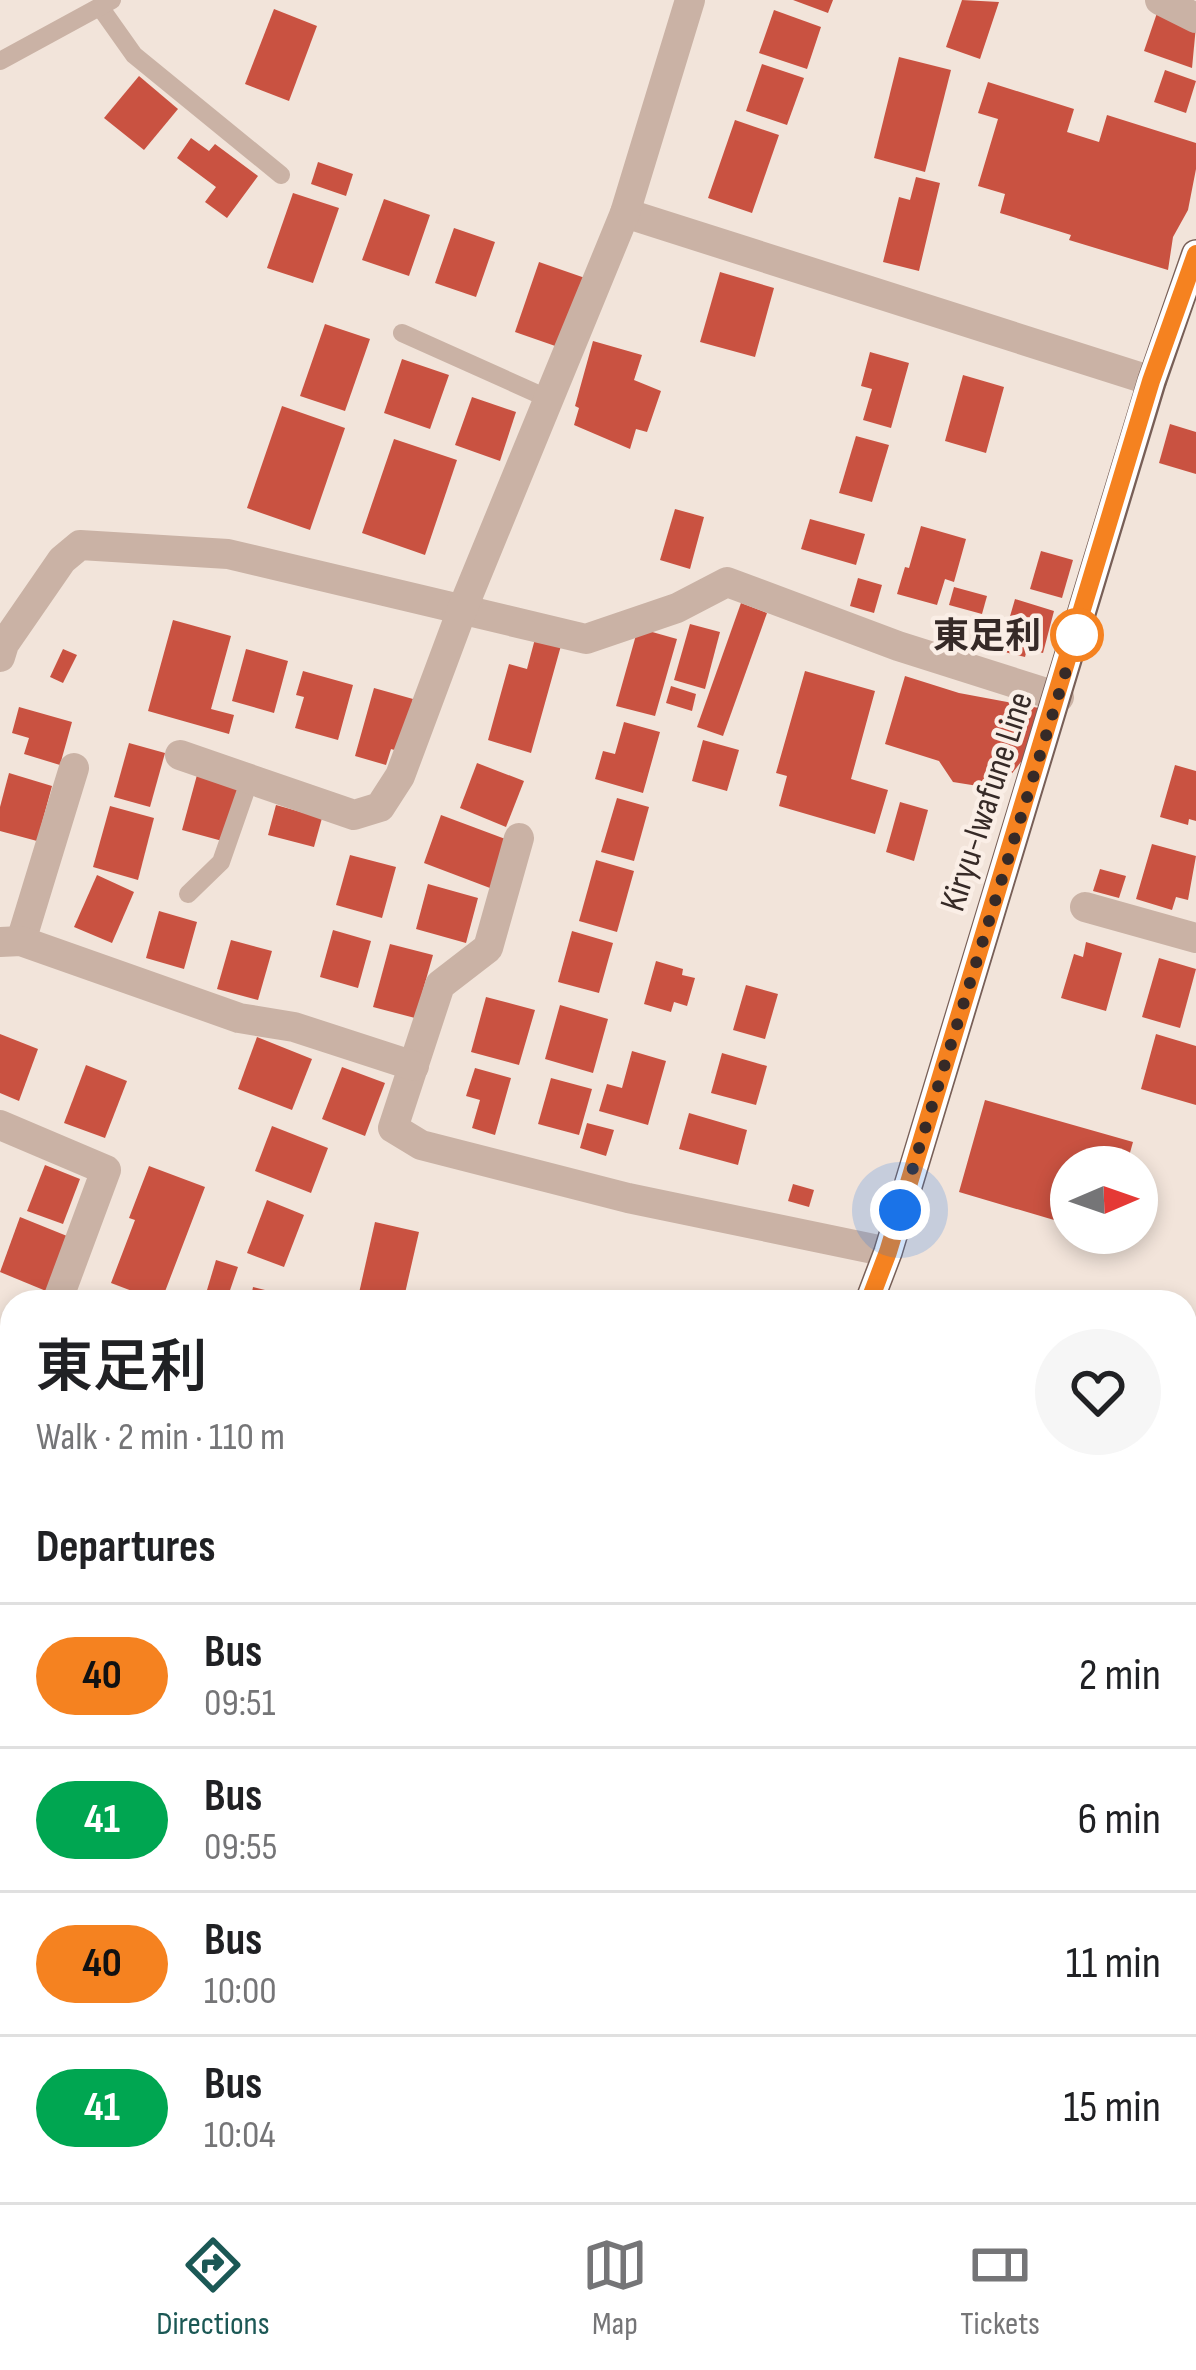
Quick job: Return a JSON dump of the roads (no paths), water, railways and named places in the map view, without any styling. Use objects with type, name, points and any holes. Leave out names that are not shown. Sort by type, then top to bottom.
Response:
[{"type":"main road","name":"Kiryu-Iwafune Line","points":[[874,1290],[1059,697],[1151,381],[1196,254]]},
{"type":"street","points":[[180,755],[354,814],[380,807],[400,776],[462,610],[626,213],[689,0]]},
{"type":"street","points":[[1160,0],[1196,18]]},
{"type":"street","points":[[626,213],[1151,381]]},
{"type":"street","points":[[0,657],[4,644],[62,560],[80,545],[228,554],[586,639],[677,608],[727,583],[898,646],[1059,697]]},
{"type":"street","points":[[74,768],[11,942],[239,1018],[294,1027],[414,1066]]},
{"type":"street","points":[[519,838],[488,948],[440,985],[393,1128],[421,1144],[628,1198],[888,1252]]},
{"type":"street","points":[[1084,907],[1196,938]]},
{"type":"street","points":[[0,1125],[106,1170],[61,1290]]},
{"type":"lane","points":[[0,61],[106,4],[134,55],[281,176]]},
{"type":"lane","points":[[402,332],[549,399]]},
{"type":"lane","points":[[188,895],[220,862],[250,779]]},
{"type":"place","name":"東足利","points":[[1077,635]]}]
